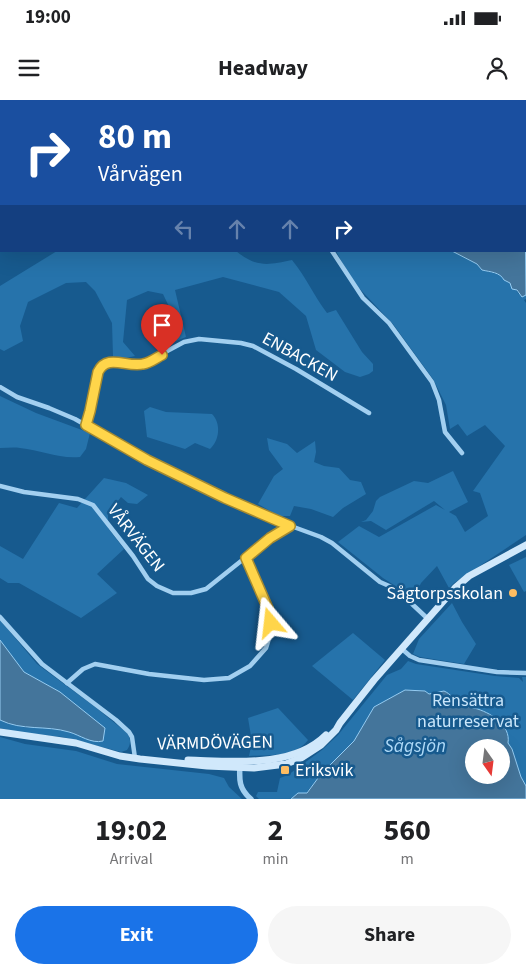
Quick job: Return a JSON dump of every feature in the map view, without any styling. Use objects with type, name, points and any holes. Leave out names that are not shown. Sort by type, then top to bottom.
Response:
[{"type":"main road","name":"VÄRMDÖVÄGEN","points":[[0,732],[68,742],[120,756],[138,758],[274,767],[301,758],[321,745],[336,730],[374,680],[455,588],[470,576],[526,545]]},
{"type":"street","points":[[333,252],[363,298],[389,323],[432,382],[439,400],[445,432],[462,452]]},
{"type":"street","name":"ENBACKEN","points":[[86,425],[98,372],[104,364],[112,362],[143,364],[184,342],[199,339],[253,346],[296,369],[369,413]]},
{"type":"street","points":[[0,388],[17,397],[49,408],[86,425],[147,460],[225,498],[321,537],[380,582],[396,590],[428,619]]},
{"type":"street","name":"VÅRVÄGEN","points":[[0,486],[24,492],[78,499],[93,505],[148,578],[157,586],[173,593],[191,593],[206,589],[270,538],[290,526]]},
{"type":"street","points":[[67,683],[83,669],[95,664],[149,674],[204,680],[229,678],[250,666],[266,648],[271,632],[271,623],[269,611],[246,558]]},
{"type":"street","points":[[0,617],[42,664],[129,732],[138,758]]},
{"type":"street","points":[[402,649],[410,656],[419,660],[496,672],[526,672]]},
{"type":"street","points":[[240,764],[240,784],[242,790],[251,799]]},
{"type":"green space","points":[[55,252],[237,252],[250,260],[263,264],[292,260],[327,313],[336,310],[362,352],[373,364],[373,371],[360,377],[345,372],[316,350],[306,316],[279,292],[223,277],[175,290],[186,337],[176,341],[169,334],[172,313],[163,294],[148,291],[127,300],[123,342],[135,356],[126,358],[113,356],[112,323],[95,291],[86,282],[66,283],[28,302],[20,326],[23,341],[4,351],[0,349],[0,286]]},
{"type":"green space","points":[[337,252],[454,252],[477,264],[482,270],[502,276],[519,294],[526,295],[524,300],[526,303],[526,535],[449,588],[437,566],[421,583],[414,598],[383,578],[338,542],[359,526],[379,537],[436,505],[445,510],[434,501],[386,530],[371,521],[361,522],[366,520],[373,511],[376,501],[380,497],[414,481],[428,483],[453,471],[468,502],[449,512],[456,516],[465,532],[488,516],[480,493],[473,491],[505,446],[485,425],[467,436],[458,424],[450,429],[446,405],[433,379],[393,324],[359,288]]},
{"type":"green space","points":[[0,396],[36,413],[90,433],[86,449],[80,457],[72,457],[57,456],[20,448],[0,448]]},
{"type":"green space","points":[[150,407],[166,412],[212,414],[218,427],[216,441],[210,449],[195,443],[185,449],[147,437],[144,411]]},
{"type":"green space","points":[[267,438],[287,444],[297,453],[315,441],[316,452],[314,462],[324,466],[339,468],[350,480],[361,482],[366,494],[343,508],[333,517],[311,509],[294,506],[290,516],[279,516],[258,504],[274,476],[283,469],[269,450]]},
{"type":"green space","points":[[104,478],[126,483],[148,495],[137,504],[128,503],[121,497],[108,514],[108,528],[124,549],[97,574],[117,593],[81,618],[19,583],[8,583],[0,578],[0,546],[23,559],[59,503],[77,508]]},
{"type":"green space","points":[[526,557],[526,591],[524,592],[509,565]]},
{"type":"green space","points":[[452,603],[476,644],[464,664],[420,657],[413,654],[419,639]]},
{"type":"green space","points":[[0,620],[37,664],[127,733],[130,742],[127,750],[121,752],[63,737],[19,733],[0,728],[0,720],[8,724],[27,728],[37,727],[66,731],[77,735],[60,692],[24,672],[0,640]]},
{"type":"green space","points":[[353,633],[385,660],[353,700],[312,666]]},
{"type":"green space","name":"Rensättra naturreservat","points":[[408,661],[416,664],[519,678],[523,682],[522,677],[526,677],[526,799],[431,799],[429,694],[425,691],[405,690],[374,707],[354,741],[321,774],[306,793],[298,793],[291,799],[259,799],[256,796],[258,792],[277,792],[280,778],[288,775],[322,750],[338,735],[387,675],[401,669]]},
{"type":"green space","points":[[278,708],[308,740],[303,746],[289,752],[249,756],[252,742],[248,718]]},
{"type":"green space","points":[[0,737],[25,744],[76,751],[117,764],[209,774],[224,778],[229,787],[242,799],[0,799]]},
{"type":"water","points":[[454,252],[526,252],[526,295],[522,297],[500,275],[482,270],[477,264]]},
{"type":"water","points":[[0,640],[24,672],[60,692],[105,728],[103,741],[90,740],[60,730],[17,726],[0,720]]},
{"type":"water","name":"Sågsjön","points":[[405,690],[425,691],[429,694],[444,691],[461,704],[493,716],[503,725],[508,736],[508,739],[465,739],[465,784],[510,784],[510,746],[526,786],[526,799],[291,799],[298,793],[307,793],[321,774],[354,741],[374,707]]},
{"type":"place","name":"Sågtorpsskolan","points":[[513,593]]},
{"type":"place","name":"Eriksvik","points":[[285,770]]},
{"type":"route","points":[[162,355],[143,364],[108,362],[104,364],[98,372],[86,425],[147,460],[225,498],[290,526],[270,538],[246,558],[269,611],[271,623]]}]
